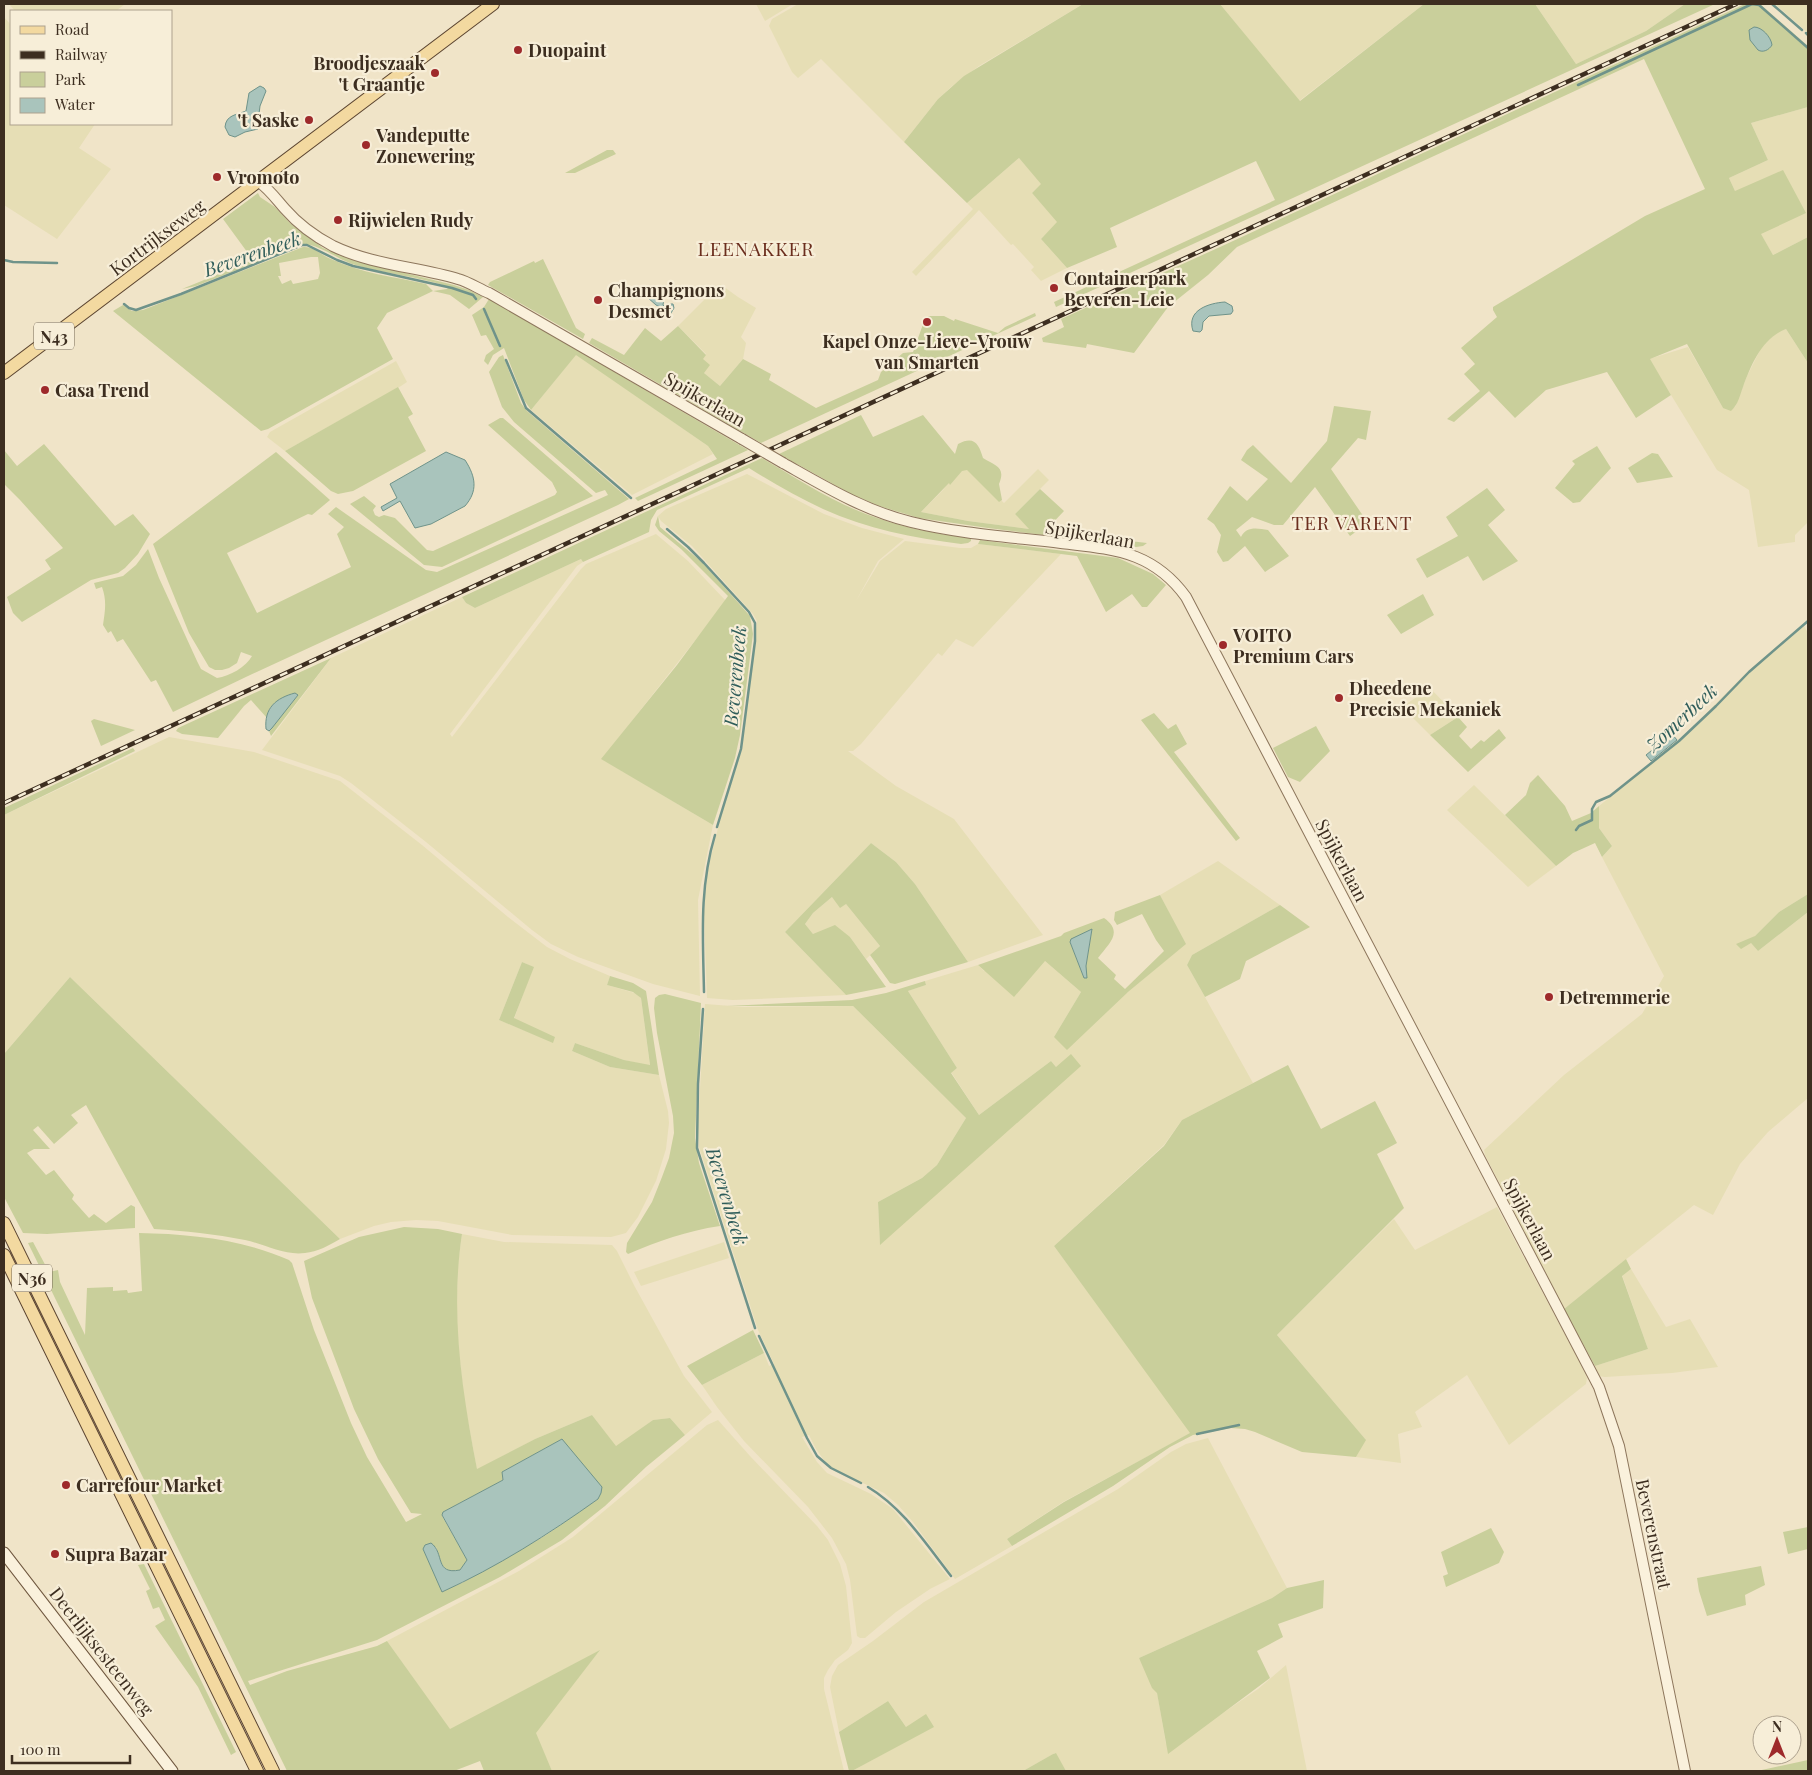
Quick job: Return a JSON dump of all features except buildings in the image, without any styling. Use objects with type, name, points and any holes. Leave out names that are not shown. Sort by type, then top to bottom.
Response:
[{"type":"main road","name":"Kortrijkseweg","points":[[4,373],[493,4]]},
{"type":"main road","name":"N36","points":[[4,1223],[273,1771]]},
{"type":"main road","name":"N36","points":[[4,1255],[257,1771]]},
{"type":"main road","name":"Deerlijksesteenweg","points":[[4,1553],[172,1771]]},
{"type":"street","name":"Spijkerlaan","points":[[259,182],[270,190],[285,210],[304,226],[334,246],[362,256],[460,280],[490,293],[845,498],[908,522],[949,530],[1068,544],[1124,553],[1153,566],[1178,587],[1205,632],[1267,754],[1561,1313]]},
{"type":"street","name":"Beverenstraat","points":[[1561,1313],[1599,1387],[1619,1446],[1686,1771]]},
{"type":"shaded area","points":[[9,4],[125,4],[117,10],[14,10]]},
{"type":"shaded area","points":[[756,4],[793,4],[765,21]]},
{"type":"shaded area","points":[[798,4],[1083,4],[979,66],[951,87],[938,99],[904,142],[821,59],[798,78],[792,72],[769,26],[772,19]]},
{"type":"shaded area","points":[[1220,4],[1424,4],[1299,101]]},
{"type":"shaded area","points":[[1535,4],[1685,4],[1646,31],[1576,64]]},
{"type":"shaded area","points":[[1775,4],[1808,4],[1808,33]]},
{"type":"shaded area","points":[[4,17],[10,24],[10,125],[94,125],[79,148],[111,169],[57,239],[4,205]]},
{"type":"shaded area","points":[[1808,107],[1808,237],[1773,255],[1729,178],[1768,160],[1751,123]]},
{"type":"shaded area","points":[[1019,158],[1042,184],[1032,193],[1058,222],[1041,239],[1067,268],[1041,281],[1031,270],[1034,267],[979,210],[916,276],[912,272],[973,209],[967,203]]},
{"type":"shaded area","points":[[720,284],[756,308],[741,337],[746,343],[743,359],[720,386],[704,373],[702,359],[706,354],[678,326]]},
{"type":"shaded area","points":[[1786,329],[1808,363],[1808,522],[1795,535],[1795,542],[1758,547],[1749,490],[1717,470],[1649,359],[1688,347],[1723,408],[1735,407],[1747,376],[1762,346],[1779,331]]},
{"type":"shaded area","points":[[576,354],[708,446],[713,454],[632,495],[531,410]]},
{"type":"shaded area","points":[[396,361],[407,382],[401,386],[285,451],[267,437],[270,432]]},
{"type":"shaded area","points":[[963,464],[1004,503],[1038,469],[1049,480],[1015,514],[1030,529],[968,521],[921,512],[943,490]]},
{"type":"shaded area","points":[[747,474],[824,514],[862,528],[904,539],[878,561],[856,601],[880,561],[905,541],[960,548],[971,548],[978,544],[1061,554],[973,647],[956,639],[942,656],[938,653],[861,744],[853,751],[848,751],[896,786],[954,819],[1043,935],[968,962],[915,884],[896,862],[871,843],[785,932],[846,995],[733,1000],[707,998],[704,913],[706,876],[722,812],[742,749],[757,621],[753,614],[692,546],[661,521],[658,516],[666,509]]},
{"type":"shaded area","points":[[656,534],[688,561],[726,601],[602,759],[713,825],[698,900],[700,996],[653,984],[578,957],[551,944],[351,783],[340,776],[262,750],[331,658],[462,597],[466,603],[475,608],[581,559],[583,562],[577,566],[450,734],[452,737],[586,564]]},
{"type":"shaded area","points":[[1803,624],[1808,633],[1808,894],[1779,912],[1755,936],[1751,943],[1758,951],[1808,912],[1808,1098],[1768,1132],[1740,1164],[1713,1215],[1694,1205],[1564,1309],[1484,1150],[1564,1075],[1642,1014],[1664,976],[1602,857],[1612,846],[1599,828],[1599,806],[1680,740],[1746,673]]},
{"type":"shaded area","points":[[1430,688],[1458,717],[1430,735],[1402,707]]},
{"type":"shaded area","points":[[169,737],[254,752],[340,781],[547,947],[610,976],[607,985],[638,994],[641,998],[650,1066],[624,1060],[575,1043],[572,1051],[610,1067],[659,1075],[668,1111],[669,1123],[666,1149],[656,1181],[638,1217],[626,1233],[611,1237],[512,1235],[438,1221],[416,1220],[391,1222],[374,1226],[340,1239],[70,977],[4,1054],[4,815]],"holes":[[[522,962],[533,967],[514,1019],[553,1042],[499,1020]]]},
{"type":"shaded area","points":[[1474,785],[1556,866],[1528,887],[1447,810]]},
{"type":"shaded area","points":[[1218,861],[1280,905],[1192,955],[1187,965],[1253,1083],[1182,1120],[1164,1145],[1054,1246],[1191,1433],[1063,1502],[1007,1539],[1012,1546],[955,1579],[913,1522],[898,1505],[884,1493],[829,1467],[809,1435],[802,1437],[817,1462],[827,1473],[871,1494],[893,1509],[950,1579],[930,1589],[896,1612],[865,1638],[860,1638],[857,1636],[850,1580],[846,1564],[832,1538],[808,1507],[744,1441],[702,1385],[764,1353],[769,1366],[774,1364],[758,1330],[699,1147],[698,1123],[705,1004],[745,1007],[853,1006],[966,1118],[937,1165],[922,1178],[878,1202],[880,1244],[944,1186],[1056,1067],[1051,1061],[979,1115],[951,1072],[957,1068],[908,991],[926,985],[925,981],[978,965],[984,971],[1045,961],[1081,992],[1054,1037],[1128,992],[1185,944],[1160,895]]},
{"type":"shaded area","points":[[832,897],[846,904],[880,946],[866,959],[850,937],[813,934],[805,924],[813,913]]},
{"type":"shaded area","points":[[1497,1207],[1580,1363],[1587,1378],[1586,1384],[1509,1445],[1467,1375],[1415,1412],[1422,1427],[1398,1434],[1401,1463],[1356,1457],[1365,1439],[1277,1335],[1394,1219],[1415,1250]]},
{"type":"shaded area","points":[[462,1234],[504,1242],[612,1245],[684,1376],[712,1412],[685,1435],[670,1418],[653,1420],[616,1447],[592,1415],[535,1439],[477,1470],[464,1399],[456,1324],[458,1263]]},
{"type":"shaded area","points":[[724,1242],[729,1258],[641,1286],[634,1272]]},
{"type":"shaded area","points":[[1631,1269],[1666,1327],[1690,1319],[1718,1367],[1672,1373],[1598,1376],[1595,1366],[1648,1349],[1622,1275]]},
{"type":"shaded area","points":[[718,1420],[817,1526],[828,1540],[840,1564],[846,1586],[852,1643],[848,1650],[835,1660],[828,1670],[824,1678],[824,1689],[844,1771],[552,1771],[535,1733],[599,1651],[450,1730],[387,1641],[519,1571],[573,1537],[707,1425]]},
{"type":"shaded area","points":[[1208,1438],[1287,1588],[1272,1598],[1139,1658],[1157,1692],[1166,1744],[1220,1715],[1258,1689],[1286,1665],[1307,1771],[1066,1771],[1055,1753],[1023,1771],[852,1771],[934,1726],[906,1727],[888,1701],[839,1732],[830,1687],[832,1676],[838,1665],[924,1602],[1118,1489],[1171,1452],[1186,1444]]},
{"type":"green space","points":[[1083,4],[1220,4],[1300,101],[1424,4],[1535,4],[1576,64],[1646,31],[1685,4],[1715,4],[1056,307],[1054,302],[1275,200],[1256,161],[1110,228],[1117,247],[1067,268],[1041,239],[1057,222],[1032,193],[1041,184],[1019,158],[967,203],[904,142],[938,99],[964,76]]},
{"type":"green space","points":[[1745,4],[1760,4],[1808,46],[1808,107],[1751,123],[1768,160],[1729,178],[1735,191],[1783,170],[1806,213],[1761,234],[1773,255],[1808,237],[1808,363],[1786,329],[1778,333],[1758,353],[1737,403],[1731,411],[1723,408],[1687,344],[1650,359],[1671,395],[1636,418],[1607,372],[1546,390],[1515,418],[1489,391],[1454,422],[1447,419],[1480,391],[1464,374],[1475,364],[1461,348],[1497,317],[1493,307],[1645,216],[1705,189],[1644,59],[1237,247],[1208,275],[1168,307],[1134,353],[1087,344],[1086,348],[1043,342],[1042,338],[1064,327],[1061,319]]},
{"type":"green space","points":[[607,150],[613,150],[616,154],[575,173],[565,173]]},
{"type":"green space","points":[[258,193],[260,197],[275,207],[290,223],[323,248],[356,261],[454,285],[483,297],[469,309],[450,295],[433,291],[449,287],[352,264],[322,249],[303,244],[196,286],[182,289],[253,260],[223,219]]},
{"type":"green space","points":[[303,247],[310,248],[354,268],[426,284],[433,291],[387,313],[377,328],[393,359],[268,429],[261,431],[113,311],[123,305],[132,311],[143,310]],"holes":[[[318,257],[320,273],[318,279],[293,284],[291,280],[282,284],[278,276],[281,276],[279,263]]]},
{"type":"green space","points":[[543,259],[576,328],[585,334],[583,339],[488,285],[490,282],[534,261],[535,263]]},
{"type":"green space","points":[[489,299],[748,450],[638,501],[635,498],[717,459],[708,446],[576,355],[531,410],[524,400],[504,348],[493,355],[488,365],[484,361],[486,355],[494,349],[486,335],[481,336],[472,315],[484,307]]},
{"type":"green space","points":[[1035,313],[1036,316],[761,443],[589,343],[592,338],[624,355],[645,328],[661,341],[678,326],[706,355],[703,359],[710,365],[704,373],[720,386],[743,359],[771,374],[769,380],[816,408],[878,380],[881,372],[903,353],[913,352],[926,316],[944,316],[954,321],[955,319],[998,333],[1005,327]]},
{"type":"green space","points":[[503,355],[521,403],[527,411],[629,499],[173,712],[156,680],[151,682],[123,639],[117,642],[111,631],[108,633],[103,625],[104,592],[102,587],[96,589],[94,583],[123,576],[136,565],[148,549],[159,578],[201,669],[217,678],[242,667],[252,656],[241,652],[237,663],[229,668],[215,670],[209,667],[189,633],[153,544],[276,452],[330,500],[312,515],[308,514],[227,553],[257,613],[351,567],[337,534],[344,527],[328,514],[336,507],[426,570],[437,572],[608,495],[605,490],[596,493],[514,422],[502,407],[489,372],[499,357]]},
{"type":"green space","points":[[398,387],[413,414],[408,417],[426,451],[353,491],[338,494],[331,491],[285,451]]},
{"type":"green space","points":[[1334,406],[1371,411],[1366,440],[1358,438],[1331,469],[1368,523],[1350,536],[1315,487],[1283,525],[1274,525],[1252,517],[1236,530],[1241,537],[1249,529],[1268,530],[1289,556],[1265,572],[1245,546],[1228,561],[1223,562],[1217,552],[1221,535],[1214,524],[1207,519],[1230,486],[1247,501],[1268,479],[1241,460],[1247,450],[1253,445],[1291,483],[1327,441]]},
{"type":"green space","points":[[861,415],[873,437],[923,415],[955,454],[958,444],[964,441],[972,441],[978,445],[983,458],[996,465],[1000,470],[1001,478],[999,484],[1002,500],[999,502],[967,470],[962,471],[921,512],[968,521],[1029,529],[1015,514],[1040,489],[1064,511],[1045,531],[1147,543],[1136,547],[919,518],[879,506],[851,494],[779,454]]},
{"type":"green space","points":[[503,418],[593,496],[442,567],[424,565],[350,504],[364,496],[376,506],[373,510],[375,515],[395,518],[427,550],[433,551],[555,495],[557,492],[552,482],[488,425]]},
{"type":"green space","points":[[44,444],[115,526],[133,514],[150,534],[138,554],[118,573],[91,580],[22,622],[13,613],[7,597],[51,569],[45,560],[63,548],[4,484],[4,450],[17,466]]},
{"type":"green space","points":[[1597,446],[1611,468],[1580,502],[1573,503],[1555,488],[1575,464],[1572,461]]},
{"type":"green space","points":[[1652,453],[1658,454],[1673,477],[1637,483],[1628,468]]},
{"type":"green space","points":[[762,458],[826,495],[866,514],[918,529],[971,538],[971,541],[961,544],[925,539],[890,532],[856,522],[804,500],[749,468],[657,510],[651,520],[649,532],[583,562],[581,559],[475,608],[466,603],[462,597]]},
{"type":"green space","points":[[1487,488],[1505,510],[1488,525],[1518,561],[1483,581],[1468,556],[1427,578],[1416,559],[1458,536],[1446,517]]},
{"type":"green space","points":[[658,516],[660,527],[703,563],[750,616],[753,634],[740,735],[735,758],[713,825],[601,759],[677,665],[728,596],[681,549],[659,531],[655,525]]},
{"type":"green space","points":[[980,540],[1118,558],[1153,574],[1166,585],[1147,607],[1142,607],[1132,594],[1106,612],[1077,556],[978,544]]},
{"type":"green space","points":[[1423,594],[1434,615],[1401,634],[1387,615]]},
{"type":"green space","points":[[331,658],[271,736],[269,731],[297,696],[278,701],[271,707],[267,718],[251,700],[218,738],[182,734],[176,731],[178,728]]},
{"type":"green space","points":[[1154,713],[1168,729],[1176,724],[1187,744],[1174,752],[1240,838],[1236,841],[1141,720]]},
{"type":"green space","points":[[1458,717],[1467,727],[1459,736],[1471,749],[1481,740],[1484,742],[1499,729],[1506,738],[1468,772],[1430,735]]},
{"type":"green space","points":[[94,719],[135,730],[101,746],[91,721]]},
{"type":"green space","points":[[1316,726],[1330,751],[1300,782],[1288,777],[1273,748]]},
{"type":"green space","points":[[133,748],[135,751],[4,815],[4,808]]},
{"type":"green space","points":[[1538,775],[1565,806],[1572,821],[1591,813],[1599,806],[1599,828],[1612,846],[1602,857],[1595,843],[1573,853],[1556,866],[1505,815],[1526,795],[1530,783]]},
{"type":"green space","points":[[871,843],[896,862],[915,884],[968,962],[895,984],[890,983],[870,955],[880,946],[846,904],[840,908],[832,897],[813,913],[805,924],[813,934],[835,925],[850,937],[886,987],[846,995],[785,932]]},
{"type":"green space","points":[[1808,894],[1808,912],[1758,951],[1751,943],[1741,949],[1736,944],[1755,936],[1779,912]]},
{"type":"green space","points":[[1160,895],[1186,944],[1128,992],[1067,1050],[1054,1037],[1081,992],[1045,961],[1014,997],[978,965],[1061,936],[1064,933],[1104,918],[1110,923],[1114,933],[1113,938],[1098,958],[1116,975],[1114,979],[1125,989],[1164,951],[1142,914],[1117,925],[1114,920],[1115,912]],"holes":[[[1092,929],[1084,978],[1070,942]]]},
{"type":"green space","points":[[1280,905],[1310,927],[1246,961],[1240,979],[1205,997],[1187,965],[1192,955]]},
{"type":"green space","points":[[522,962],[534,967],[514,1018],[555,1037],[553,1043],[499,1020]]},
{"type":"green space","points":[[610,976],[633,983],[646,991],[659,1075],[610,1067],[572,1051],[575,1043],[624,1060],[650,1065],[641,998],[633,992],[607,985]]},
{"type":"green space","points":[[70,977],[340,1239],[319,1250],[290,1253],[234,1238],[154,1229],[86,1105],[71,1115],[78,1123],[54,1144],[38,1126],[33,1130],[50,1149],[34,1149],[27,1153],[46,1175],[54,1170],[74,1195],[72,1199],[89,1218],[94,1214],[106,1223],[131,1205],[135,1207],[135,1228],[47,1234],[23,1233],[4,1197],[4,1054]]},
{"type":"green space","points":[[925,981],[926,985],[908,991],[957,1068],[951,1073],[979,1115],[1051,1061],[1056,1067],[1071,1054],[1081,1066],[880,1245],[878,1202],[922,1178],[937,1165],[966,1118],[853,1006],[727,1006],[852,1000],[886,993]]},
{"type":"green space","points":[[665,994],[701,1003],[695,1138],[699,1163],[720,1226],[673,1237],[628,1254],[626,1252],[627,1243],[652,1202],[669,1158],[674,1133],[673,1116],[654,1008],[655,998]]},
{"type":"green space","points":[[1288,1065],[1321,1129],[1375,1101],[1397,1143],[1377,1154],[1404,1208],[1277,1335],[1366,1440],[1356,1457],[1302,1452],[1245,1429],[1231,1428],[1193,1435],[1170,1447],[1113,1486],[1012,1546],[1007,1539],[1064,1502],[1190,1433],[1054,1246],[1164,1146],[1182,1120]]},
{"type":"green space","points":[[404,1227],[438,1229],[462,1234],[457,1293],[459,1352],[477,1469],[535,1439],[592,1415],[616,1446],[653,1420],[670,1418],[685,1435],[646,1467],[605,1506],[562,1540],[500,1577],[377,1640],[248,1681],[250,1685],[287,1671],[377,1646],[387,1641],[450,1729],[600,1650],[536,1733],[552,1771],[484,1771],[480,1761],[454,1771],[287,1771],[28,1243],[33,1242],[49,1272],[58,1270],[60,1282],[85,1335],[87,1288],[113,1287],[113,1291],[127,1290],[128,1293],[142,1291],[139,1233],[196,1236],[234,1242],[289,1260],[292,1263],[314,1330],[351,1423],[367,1457],[406,1522],[422,1514],[411,1513],[378,1459],[354,1409],[312,1298],[304,1261],[359,1237]],"holes":[[[562,1439],[598,1499],[546,1535],[462,1583],[442,1591],[423,1549],[436,1547],[445,1568],[454,1571],[460,1570],[467,1560],[442,1516],[443,1512],[503,1480],[502,1472]]]},
{"type":"green space","points":[[1626,1259],[1631,1269],[1622,1276],[1648,1349],[1595,1366],[1564,1309]]},
{"type":"green space","points":[[753,1330],[764,1353],[702,1385],[687,1366]]},
{"type":"green space","points":[[1808,1527],[1808,1549],[1788,1554],[1783,1532]]},
{"type":"green space","points":[[1491,1528],[1504,1552],[1499,1563],[1446,1587],[1443,1576],[1448,1574],[1441,1552]]},
{"type":"green space","points":[[144,1564],[236,1752],[231,1755],[198,1687],[155,1626],[165,1620],[159,1607],[153,1609],[146,1591],[150,1589],[138,1565]]},
{"type":"green space","points":[[1761,1566],[1765,1585],[1745,1595],[1746,1605],[1707,1616],[1697,1578]]},
{"type":"green space","points":[[1324,1580],[1323,1608],[1278,1624],[1283,1637],[1257,1651],[1270,1678],[1168,1754],[1157,1693],[1152,1688],[1139,1658],[1272,1598],[1287,1588]]},
{"type":"green space","points":[[888,1701],[906,1727],[926,1714],[934,1727],[849,1771],[839,1732]]},
{"type":"green space","points":[[1056,1753],[1066,1771],[1023,1771],[1053,1754]]},
{"type":"green space","points":[[1808,1760],[1808,1771],[1757,1771],[1785,1765],[1802,1765],[1802,1761]]},
{"type":"water","points":[[1754,27],[1766,33],[1770,39],[1772,45],[1768,50],[1758,50],[1750,40],[1749,30]]},
{"type":"water","points":[[260,86],[266,91],[260,106],[261,126],[258,129],[235,137],[229,135],[225,127],[227,120],[246,111],[249,93]]},
{"type":"water","points":[[650,290],[656,292],[656,299],[664,298],[664,306],[673,304],[674,308],[668,318],[662,317],[662,308],[647,297],[647,292]]},
{"type":"water","points":[[1225,302],[1232,306],[1233,311],[1231,314],[1209,316],[1203,322],[1200,332],[1193,331],[1193,318],[1200,309],[1212,304]]},
{"type":"water","points":[[446,452],[465,460],[471,472],[474,489],[465,506],[431,524],[415,528],[400,501],[383,511],[381,507],[397,498],[390,484]]},
{"type":"water","points":[[295,693],[298,695],[272,728],[269,731],[266,729],[267,715],[273,705],[282,698]]},
{"type":"water","points":[[1672,734],[1677,740],[1651,761],[1646,755]]},
{"type":"water","points":[[1092,929],[1086,966],[1087,978],[1084,978],[1070,942],[1071,939]]},
{"type":"water","points":[[562,1439],[602,1487],[598,1499],[522,1549],[483,1572],[442,1592],[423,1549],[425,1545],[431,1543],[435,1547],[446,1569],[452,1571],[460,1570],[467,1560],[442,1515],[443,1512],[503,1480],[502,1472]]},
{"type":"waterway","points":[[1578,85],[1752,4],[1759,5],[1808,48]]},
{"type":"waterway","points":[[1772,4],[1802,30]]},
{"type":"waterway","name":"Beverenbeek","points":[[124,304],[136,310],[181,294],[302,245],[307,245],[353,266],[452,288],[473,295],[476,299]]},
{"type":"waterway","name":"Beverenbeek","points":[[4,260],[57,263]]},
{"type":"waterway","name":"Beverenbeek","points":[[484,309],[500,346]]},
{"type":"waterway","name":"Beverenbeek","points":[[506,360],[526,408],[631,498]]},
{"type":"waterway","name":"Beverenbeek","points":[[667,529],[704,563],[749,612],[755,623],[755,641],[741,749],[717,827]]},
{"type":"waterway","name":"Zomerbeek","points":[[1576,830],[1579,826],[1592,820],[1592,809],[1596,802],[1610,796],[1679,741],[1749,672],[1808,621]]},
{"type":"waterway","name":"Beverenbeek","points":[[704,992],[704,894],[706,874],[715,835]]},
{"type":"waterway","name":"Beverenbeek","points":[[703,1009],[698,1084],[697,1148],[755,1328]]},
{"type":"waterway","name":"Beverenbeek","points":[[759,1336],[817,1456],[831,1468],[861,1483]]},
{"type":"waterway","name":"Beverenbeek","points":[[1197,1434],[1239,1425]]},
{"type":"waterway","name":"Beverenbeek","points":[[868,1487],[903,1516],[951,1576]]},
{"type":"railway","points":[[4,803],[1736,4]]},
{"type":"place","name":"Duopaint","points":[[518,50]]},
{"type":"place","name":"Broodjeszaak 't Graantje","points":[[435,73]]},
{"type":"place","name":"'t Saske","points":[[309,120]]},
{"type":"place","name":"Vandeputte Zonewering","points":[[366,145]]},
{"type":"place","name":"Vromoto","points":[[217,177]]},
{"type":"place","name":"Rijwielen Rudy","points":[[338,220]]},
{"type":"place","name":"Containerpark Beveren-Leie","points":[[1054,288]]},
{"type":"place","name":"Champignons Desmet","points":[[598,300]]},
{"type":"place","name":"Kapel Onze-Lieve-Vrouw van Smarten","points":[[927,322]]},
{"type":"place","name":"Casa Trend","points":[[45,390]]},
{"type":"place","name":"VOITO Premium Cars","points":[[1223,645]]},
{"type":"place","name":"Dheedene Precisie Mekaniek","points":[[1339,698]]},
{"type":"place","name":"Detremmerie","points":[[1549,997]]},
{"type":"place","name":"Carrefour Market","points":[[66,1485]]},
{"type":"place","name":"Supra Bazar","points":[[55,1554]]},
{"type":"district","name":"LEENAKKER","points":[[756,248]]},
{"type":"district","name":"TER VARENT","points":[[1352,522]]}]
